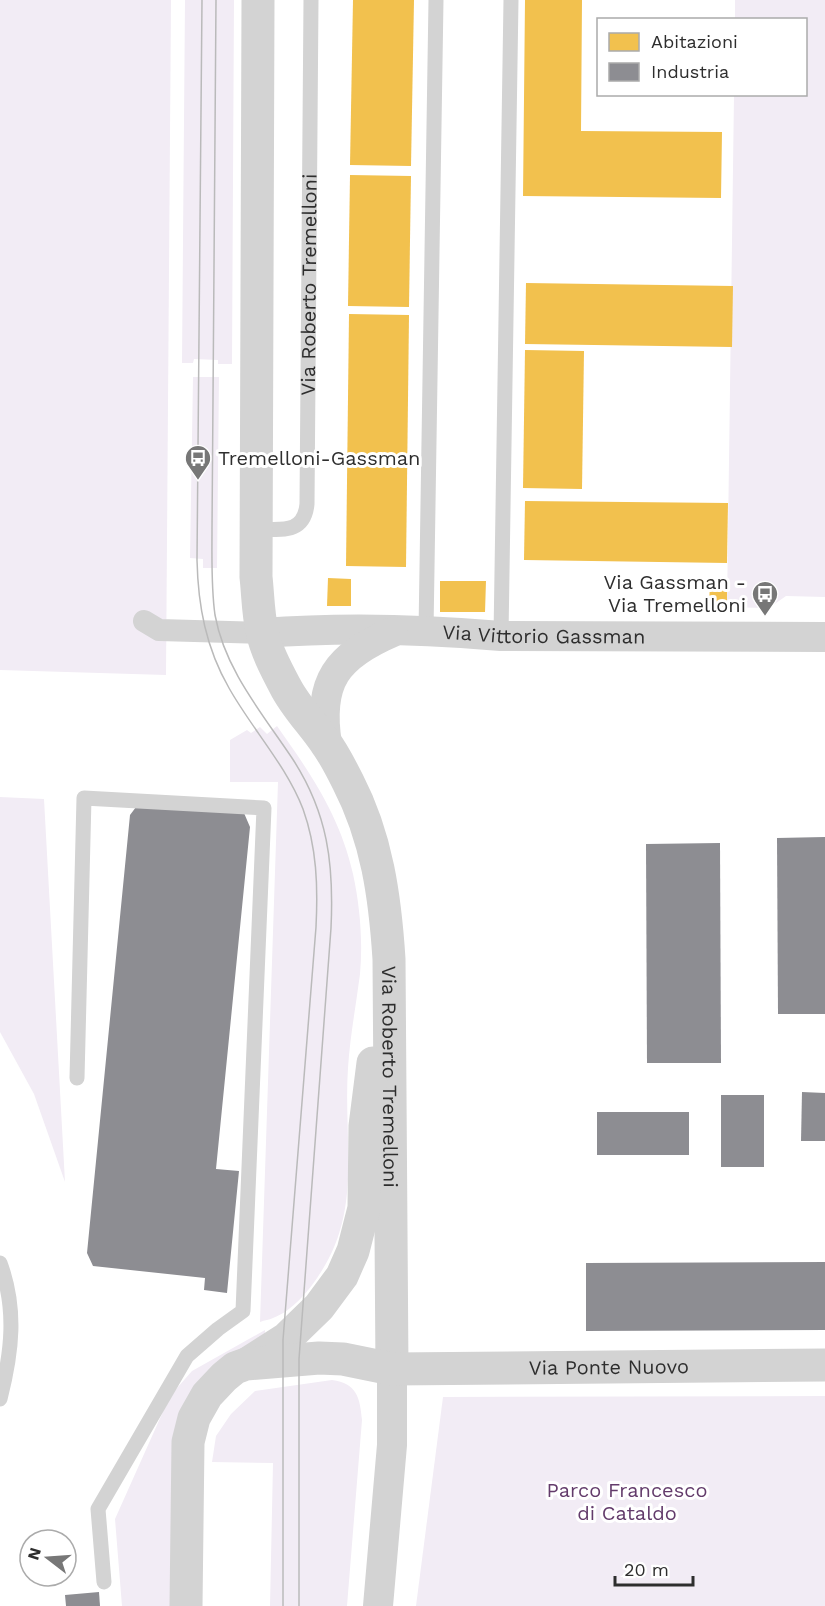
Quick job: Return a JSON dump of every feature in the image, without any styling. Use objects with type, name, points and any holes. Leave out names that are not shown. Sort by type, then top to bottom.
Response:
[{"type":"street","name":"Via Roberto Tremelloni","points":[[258,0],[256,577],[262,633],[284,686],[327,744],[355,797],[376,853],[386,920],[389,980],[393,1421],[389,1494],[378,1606]]},
{"type":"street","points":[[144,621],[159,630],[262,633]]},
{"type":"street","name":"Via Vittorio Gassman","points":[[262,633],[315,629],[426,631],[501,636],[825,637]]},
{"type":"street","name":"Via Roberto Tremelloni","points":[[327,744],[324,713],[331,679],[351,656],[376,640],[396,631]]},
{"type":"street","points":[[186,1606],[188,1442],[194,1418],[207,1395],[229,1372],[286,1339],[320,1307],[342,1276],[361,1226],[365,1195],[365,1126],[373,1059],[389,980]]},
{"type":"street","name":"Via Ponte Nuovo","points":[[246,1364],[319,1358],[343,1359],[392,1369],[825,1365]]},
{"type":"street","name":"Via Roberto Tremelloni","points":[[343,1359],[365,1374],[378,1387],[385,1398],[393,1421]]},
{"type":"lane","name":"Via Roberto Tremelloni","points":[[256,529],[282,530],[294,527],[303,519],[307,504],[311,0]]},
{"type":"lane","points":[[426,631],[436,0]]},
{"type":"lane","points":[[501,636],[511,0]]},
{"type":"lane","points":[[77,1078],[84,798],[264,808],[243,1311],[187,1356],[98,1509],[104,1582]]},
{"type":"lane","points":[[0,1263],[7,1285],[12,1321],[9,1357],[0,1399]]},
{"type":"green space","points":[[0,0],[171,0],[166,675],[0,670]]},
{"type":"green space","points":[[185,0],[234,0],[232,364],[218,364],[218,360],[194,359],[193,363],[182,363]]},
{"type":"green space","points":[[735,0],[825,0],[825,597],[786,596],[769,608],[727,607],[734,96],[807,96],[807,18],[735,18]]},
{"type":"green space","points":[[193,377],[219,377],[217,568],[203,568],[203,559],[190,558]]},
{"type":"green space","points":[[277,726],[313,779],[340,833],[353,874],[360,924],[361,962],[348,1068],[348,1175],[341,1226],[333,1250],[305,1294],[287,1311],[260,1322],[278,782],[230,782],[230,740],[247,730],[251,733],[260,727],[267,734]]},
{"type":"green space","points":[[0,797],[44,799],[65,1182],[34,1094],[0,1032]]},
{"type":"green space","points":[[265,1330],[265,1346],[208,1418],[202,1447],[189,1606],[122,1606],[115,1519],[170,1396],[192,1371]]},
{"type":"green space","points":[[332,1380],[347,1384],[356,1393],[362,1420],[347,1606],[270,1606],[273,1463],[212,1462],[216,1436],[231,1414],[255,1391]]},
{"type":"green space","name":"Parco Francesco di Cataldo","points":[[825,1396],[825,1606],[416,1606],[443,1397]]},
{"type":"building: Abitazioni","points":[[353,0],[414,0],[411,166],[350,165]]},
{"type":"building: Abitazioni","points":[[525,0],[582,0],[581,131],[722,132],[721,198],[523,196]]},
{"type":"building: Abitazioni","points":[[350,175],[411,176],[409,307],[348,306]]},
{"type":"building: Abitazioni","points":[[526,283],[733,286],[732,347],[525,344]]},
{"type":"building: Abitazioni","points":[[349,314],[409,315],[406,567],[346,566]]},
{"type":"building: Abitazioni","points":[[525,350],[584,351],[582,489],[523,488]]},
{"type":"building: Abitazioni","points":[[525,501],[728,503],[727,563],[524,560]]},
{"type":"building: Abitazioni","points":[[328,578],[351,579],[351,606],[327,606]]},
{"type":"building: Abitazioni","points":[[440,581],[486,581],[485,612],[440,612]]},
{"type":"building: Abitazioni","points":[[710,581],[727,581],[727,607],[709,607]]},
{"type":"building: Industria","points":[[139,803],[244,813],[250,827],[216,1169],[239,1171],[227,1293],[204,1290],[205,1278],[93,1266],[87,1253],[130,815]]},
{"type":"building: Industria","points":[[825,837],[825,1014],[778,1014],[777,838]]},
{"type":"building: Industria","points":[[720,843],[721,1063],[647,1063],[646,844]]},
{"type":"building: Industria","points":[[802,1092],[825,1093],[825,1141],[801,1141]]},
{"type":"building: Industria","points":[[721,1095],[764,1095],[764,1167],[721,1167]]},
{"type":"building: Industria","points":[[597,1112],[689,1112],[689,1155],[597,1155]]},
{"type":"building: Industria","points":[[825,1262],[825,1330],[586,1331],[586,1263]]},
{"type":"building: Industria","points":[[99,1592],[100,1606],[66,1606],[65,1595]]},
{"type":"tram line","points":[[202,0],[197,560],[199,594],[209,642],[221,673],[238,703],[288,777],[303,809],[314,853],[317,897],[283,1340],[283,1606]]},
{"type":"tram line","points":[[216,0],[212,551],[215,615],[220,635],[236,673],[292,758],[314,799],[326,840],[331,882],[331,928],[299,1359],[299,1606]]},
{"type":"place","name":"Tremelloni-Gassman","points":[[198,481]]},
{"type":"place","name":"Via Gassman - Via Tremelloni","points":[[765,617]]}]
